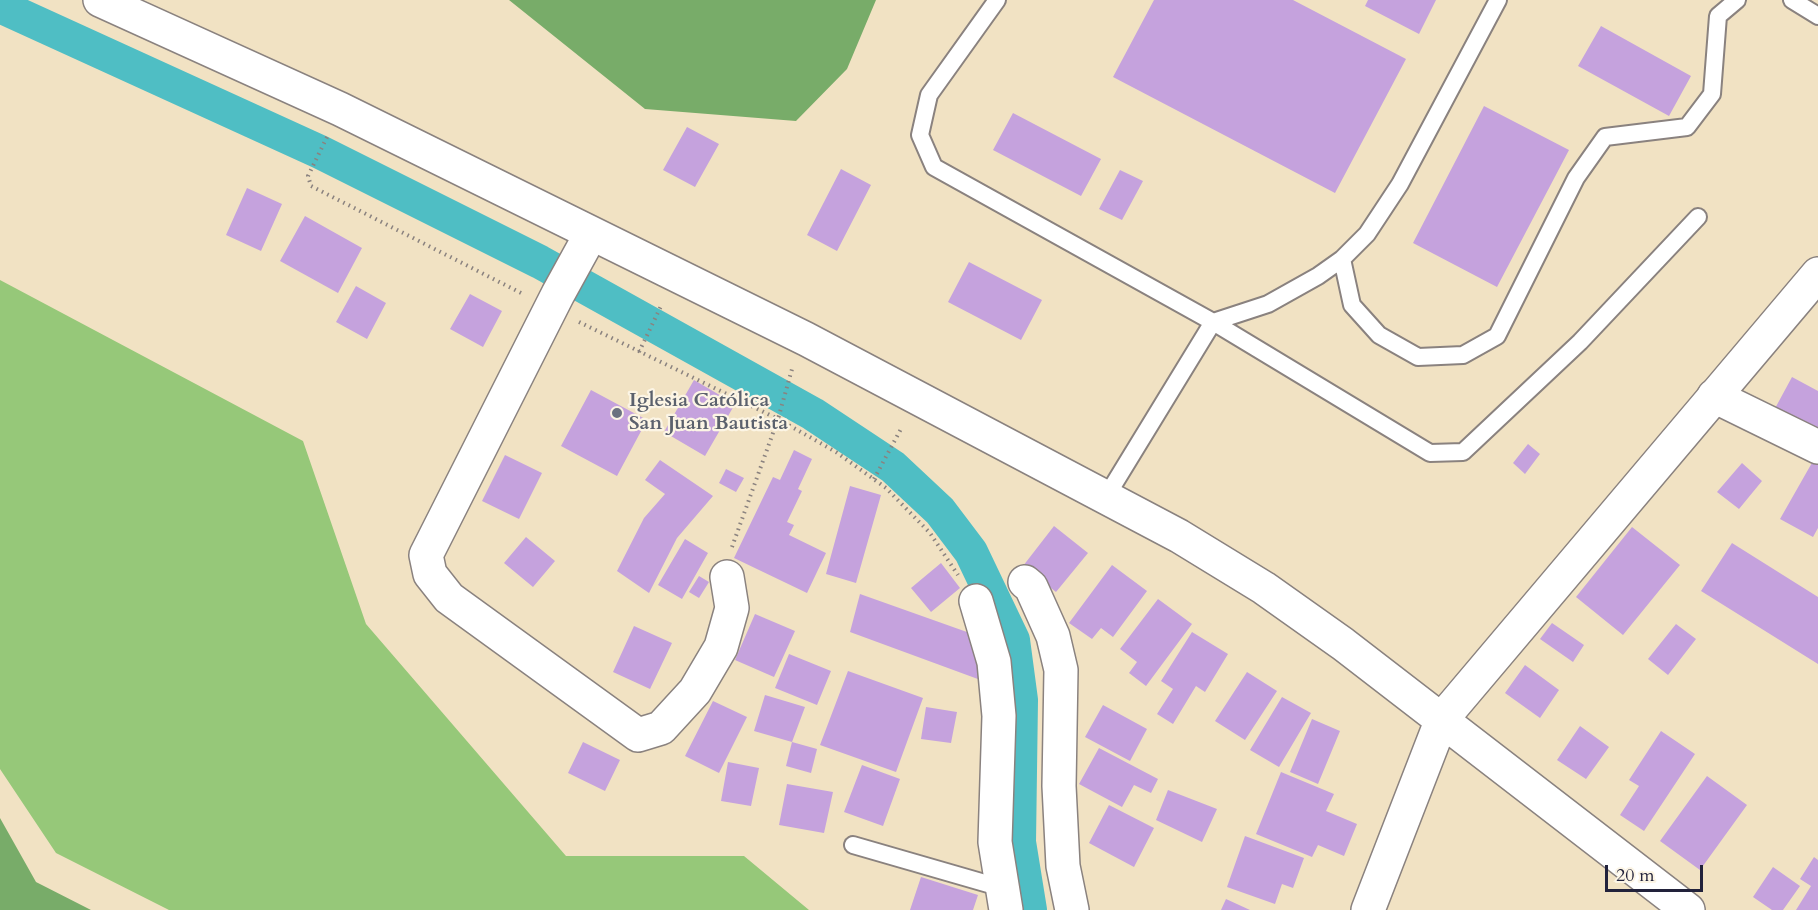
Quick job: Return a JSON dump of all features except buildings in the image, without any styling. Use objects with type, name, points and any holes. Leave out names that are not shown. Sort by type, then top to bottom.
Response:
[{"type":"street","points":[[100,0],[340,109],[587,242],[806,339],[1179,536],[1264,588],[1442,719],[1688,910]]},
{"type":"street","points":[[587,242],[554,301],[426,555],[430,574],[449,598],[638,735],[661,728],[668,721],[695,692],[721,647],[732,608],[727,577]]},
{"type":"street","points":[[1368,910],[1442,719],[1818,274]]},
{"type":"street","points":[[1714,396],[1818,447]]},
{"type":"street","points":[[1024,582],[1031,587],[1053,636],[1061,670],[1059,786],[1063,866],[1072,910]]},
{"type":"street","points":[[976,602],[994,662],[999,716],[995,842],[1004,899]]},
{"type":"lane","points":[[997,0],[929,95],[920,135],[934,167],[1213,322],[1430,453],[1463,452],[1580,342],[1698,217]]},
{"type":"lane","points":[[1106,497],[1213,322],[1268,303],[1342,259],[1367,234],[1400,184],[1498,0]]},
{"type":"lane","points":[[1342,259],[1352,305],[1379,335],[1418,357],[1463,355],[1497,336],[1576,178],[1605,137],[1687,127],[1712,94],[1718,16],[1737,0]]},
{"type":"lane","points":[[1792,0],[1818,16]]},
{"type":"lane","points":[[853,845],[1004,899]]},
{"type":"path","points":[[328,134],[308,176],[311,186],[554,301],[639,352],[778,419],[836,452],[874,479],[930,533],[976,602]]},
{"type":"path","points":[[639,352],[662,304]]},
{"type":"path","points":[[727,577],[733,541],[778,419],[781,401],[796,359]]},
{"type":"path","points":[[874,479],[905,422]]},
{"type":"green space","points":[[509,0],[876,0],[847,69],[796,121],[645,109]]},
{"type":"green space","points":[[0,280],[303,441],[366,624],[566,856],[744,856],[809,910],[169,910],[56,853],[0,769]]},
{"type":"green space","points":[[0,818],[36,882],[91,910],[0,910]]},
{"type":"waterway","points":[[0,6],[320,152],[540,262],[813,414],[893,467],[940,511],[971,552],[1013,640],[1021,700],[1019,842],[1030,910]]},
{"type":"place","name":"Iglesia Católica San Juan Bautista","points":[[617,413]]}]
